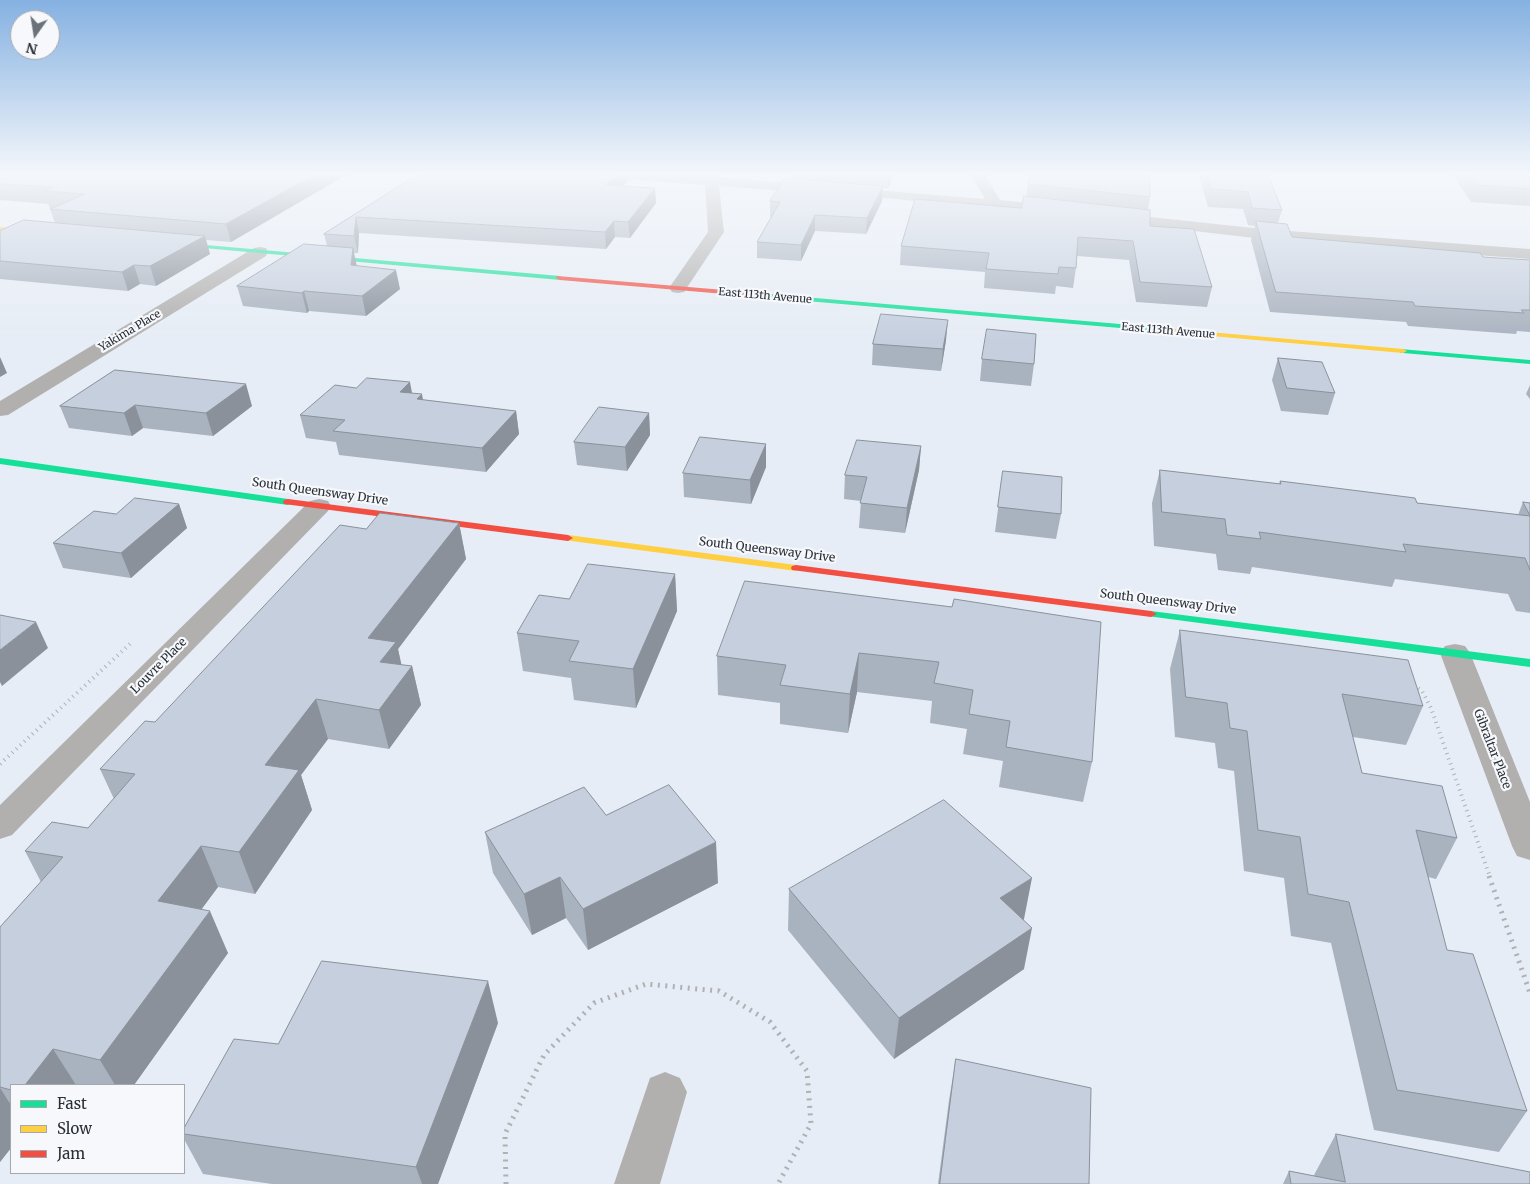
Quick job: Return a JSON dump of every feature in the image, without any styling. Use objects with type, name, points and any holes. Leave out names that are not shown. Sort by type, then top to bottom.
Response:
[{"type":"street","points":[[15,230],[58,234]]},
{"type":"street","points":[[678,288],[716,230]]},
{"type":"street","points":[[1227,230],[1530,254]]},
{"type":"street","name":"East 113th Avenue","points":[[164,243],[1530,362]]},
{"type":"street","name":"Yakima Place","points":[[0,410],[260,252]]},
{"type":"street","name":"South Queensway Drive","points":[[0,461],[318,506],[1530,663]]},
{"type":"street","name":"Louvre Place","points":[[0,826],[318,506]]},
{"type":"street","name":"Gibraltar Place","points":[[1454,653],[1530,846]]},
{"type":"street","points":[[637,1184],[665,1092]]},
{"type":"path","points":[[0,764],[136,639]]},
{"type":"path","points":[[1410,682],[1422,692],[1431,708],[1530,994]]},
{"type":"building","points":[[140,230],[205,236],[150,266],[134,265],[122,272],[0,261],[0,231]]},
{"type":"building","points":[[330,230],[355,230],[354,236],[324,234]]},
{"type":"building","points":[[576,230],[606,230],[605,232]]},
{"type":"building","points":[[764,230],[808,230],[801,245],[757,242]]},
{"type":"building","points":[[906,230],[1194,230],[1212,287],[1140,282],[1133,241],[1078,237],[1076,268],[1059,267],[1058,274],[986,269],[989,253],[901,246]]},
{"type":"building","points":[[1259,230],[1289,230],[1292,237],[1480,253],[1483,257],[1530,260],[1530,310],[1521,310],[1524,313],[1415,306],[1413,302],[1276,292]]},
{"type":"building","points":[[304,244],[353,248],[351,265],[396,270],[362,296],[304,291],[302,293],[237,286]]},
{"type":"building","points":[[881,314],[948,320],[943,349],[873,344]]},
{"type":"building","points":[[987,329],[1036,334],[1034,364],[982,359]]},
{"type":"building","points":[[1278,358],[1322,362],[1335,393],[1287,388]]},
{"type":"building","points":[[115,370],[246,384],[206,413],[135,405],[124,413],[60,406]]},
{"type":"building","points":[[367,378],[410,382],[400,392],[422,394],[417,399],[516,411],[482,448],[333,431],[345,420],[300,415],[335,385],[356,388]]},
{"type":"building","points":[[599,407],[649,413],[625,447],[574,442]]},
{"type":"building","points":[[700,437],[766,444],[750,480],[683,473]]},
{"type":"building","points":[[857,440],[921,446],[907,508],[860,503],[867,477],[845,475]]},
{"type":"building","points":[[1160,470],[1281,484],[1280,481],[1415,498],[1417,503],[1530,516],[1530,570],[1525,558],[1403,544],[1406,552],[1259,532],[1261,539],[1227,535],[1225,519],[1162,512]]},
{"type":"building","points":[[1003,471],[1062,477],[1061,514],[998,507]]},
{"type":"building","points":[[135,498],[179,504],[121,553],[53,543],[94,511],[116,514]]},
{"type":"building","points":[[1523,502],[1530,503],[1530,515]]},
{"type":"building","points":[[380,513],[459,523],[368,638],[396,642],[380,662],[412,666],[379,710],[316,699],[265,765],[299,770],[239,852],[201,846],[158,901],[210,911],[100,1060],[53,1049],[26,1084],[10,1084],[10,1090],[0,1087],[0,927],[63,857],[25,851],[52,822],[88,828],[135,774],[100,769],[145,721],[155,722],[340,525],[366,529]]},
{"type":"building","points":[[588,564],[675,574],[633,669],[569,661],[579,641],[517,633],[539,595],[569,599]]},
{"type":"building","points":[[745,581],[952,607],[954,599],[1101,622],[1092,762],[1006,747],[1010,721],[969,714],[973,690],[934,683],[939,662],[859,653],[850,694],[780,685],[786,665],[717,656]]},
{"type":"building","points":[[0,615],[36,622],[0,650]]},
{"type":"building","points":[[1180,630],[1408,660],[1423,706],[1342,694],[1362,773],[1442,786],[1457,838],[1416,830],[1447,950],[1473,954],[1527,1111],[1397,1090],[1349,902],[1308,894],[1300,837],[1258,830],[1247,731],[1230,728],[1227,703],[1186,697]]},
{"type":"building","points":[[669,785],[716,842],[583,909],[560,877],[524,894],[485,832],[584,787],[606,815]]},
{"type":"building","points":[[944,800],[1032,878],[1000,898],[1032,928],[899,1018],[789,889]]},
{"type":"building","points":[[322,961],[488,981],[416,1167],[185,1134],[185,1126],[234,1039],[278,1044]]},
{"type":"building","points":[[956,1059],[1091,1088],[1089,1184],[940,1184]]},
{"type":"building","points":[[1336,1134],[1530,1172],[1530,1184],[1291,1184],[1289,1171],[1345,1182]]},
{"type":"traffic: fast","points":[[172,244],[560,278]]},
{"type":"traffic: fast","points":[[760,295],[1155,329]]},
{"type":"traffic: fast","points":[[1403,351],[1530,362]]},
{"type":"traffic: fast","points":[[0,461],[288,502]]},
{"type":"traffic: fast","points":[[1151,614],[1530,663]]},
{"type":"traffic: slow","points":[[18,230],[42,232]]},
{"type":"traffic: slow","points":[[1155,329],[1403,351]]},
{"type":"traffic: slow","points":[[568,538],[796,568]]},
{"type":"traffic: jam","points":[[560,278],[760,295]]},
{"type":"traffic: jam","points":[[288,502],[568,538]]},
{"type":"traffic: jam","points":[[796,568],[1151,614]]}]
